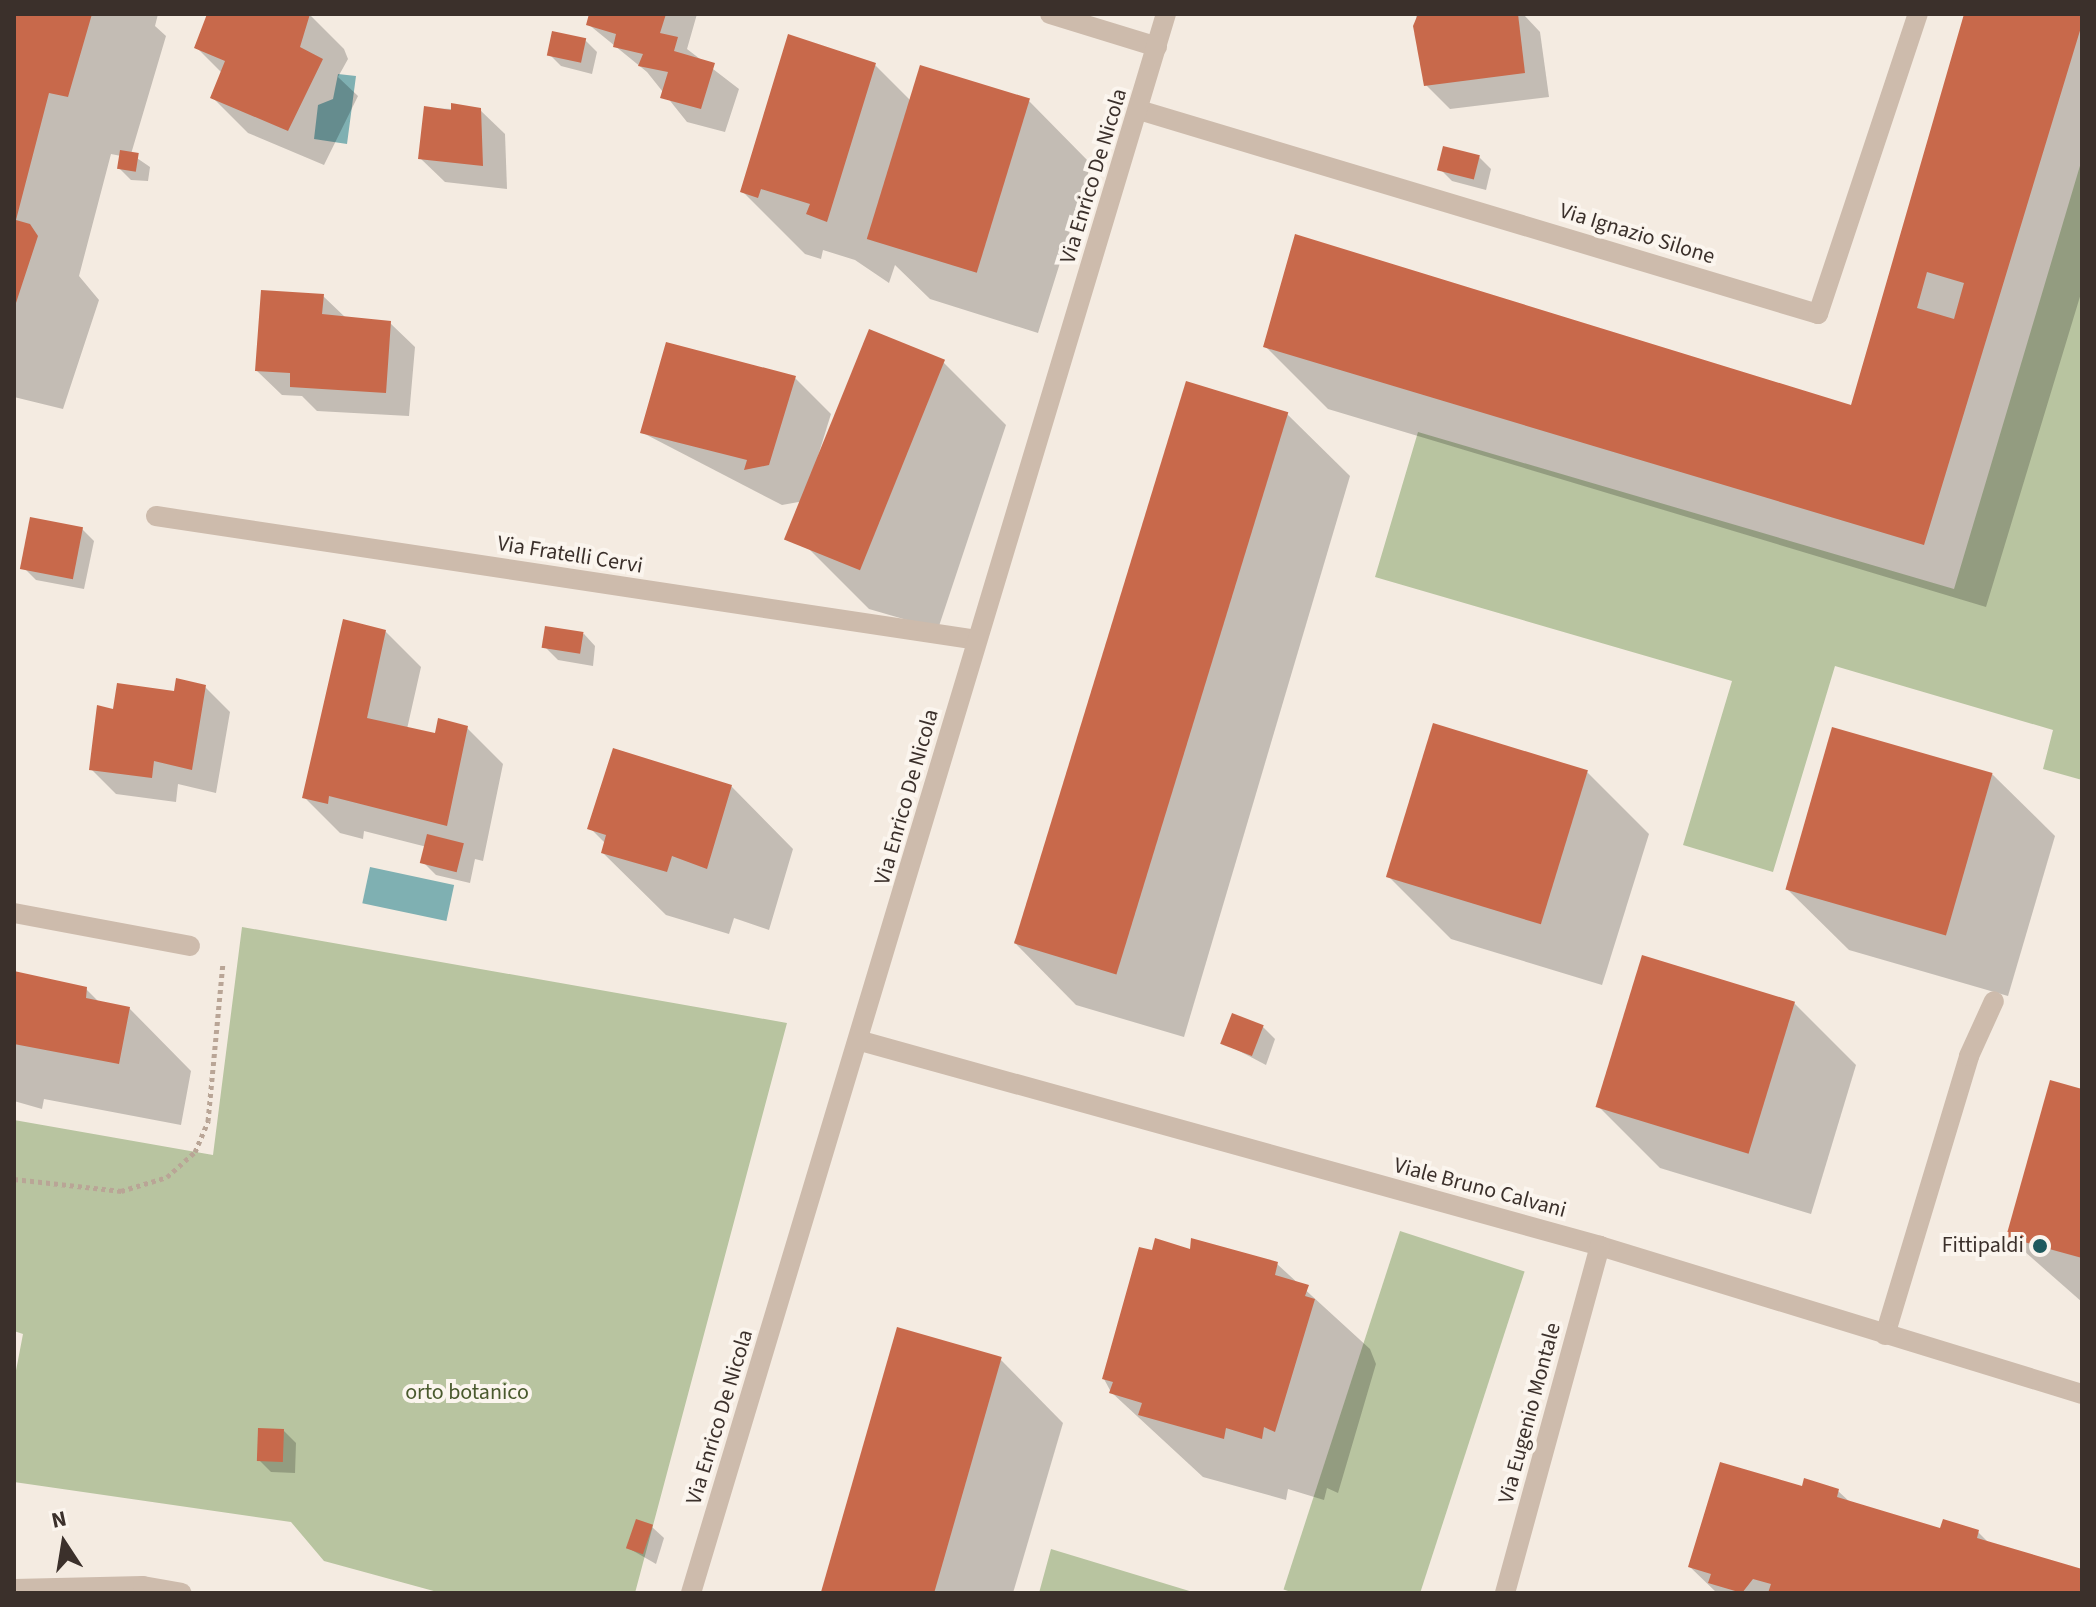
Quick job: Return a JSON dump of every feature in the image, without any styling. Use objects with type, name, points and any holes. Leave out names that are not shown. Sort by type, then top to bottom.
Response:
[{"type":"street","points":[[1050,14],[1157,47]]},
{"type":"street","name":"Via Enrico De Nicola","points":[[691,1593],[861,1041],[977,640],[1166,14]]},
{"type":"street","name":"Via Ignazio Silone","points":[[1139,110],[1818,314],[1918,14]]},
{"type":"street","name":"Via Fratelli Cervi","points":[[156,516],[977,640]]},
{"type":"street","points":[[14,913],[190,946]]},
{"type":"street","points":[[1885,1335],[1969,1056],[1994,1001]]},
{"type":"street","name":"Viale Bruno Calvani","points":[[861,1041],[1600,1246],[2082,1394]]},
{"type":"street","name":"Via Eugenio Montale","points":[[1505,1593],[1600,1246]]},
{"type":"street","points":[[14,1589],[143,1586],[181,1593]]},
{"type":"path","points":[[14,1179],[121,1191],[167,1177],[195,1152],[208,1121],[226,984],[222,954],[190,946]]},
{"type":"green space","points":[[2082,159],[2082,780],[2043,769],[2053,730],[1835,666],[1773,872],[1683,845],[1732,681],[1375,577],[1418,432],[1954,589]]},
{"type":"green space","name":"orto botanico","points":[[242,927],[787,1023],[635,1593],[441,1593],[324,1561],[291,1522],[14,1482],[14,1381],[23,1334],[14,1331],[14,1120],[213,1155]]},
{"type":"green space","points":[[1400,1231],[1525,1271],[1420,1593],[1294,1593],[1284,1590]]},
{"type":"green space","points":[[1051,1549],[1196,1593],[1039,1593]]},
{"type":"water","points":[[338,74],[356,76],[347,144],[314,139],[318,105],[333,99]]},
{"type":"water","points":[[370,867],[454,885],[446,921],[362,903]]},
{"type":"building","points":[[14,14],[92,14],[68,97],[49,93],[16,220],[30,224],[38,236],[15,306]]},
{"type":"building","points":[[207,14],[310,14],[300,47],[323,59],[288,131],[210,98],[225,61],[194,48]]},
{"type":"building","points":[[589,14],[666,14],[660,33],[678,37],[674,51],[715,63],[701,109],[660,98],[668,72],[638,66],[643,54],[613,47],[616,34],[586,25]]},
{"type":"building","points":[[1418,14],[1518,14],[1525,73],[1424,86],[1413,26]]},
{"type":"building","points":[[1964,14],[2082,14],[2082,24],[1924,545],[1263,347],[1295,234],[1851,405]],"holes":[[[1927,272],[1964,283],[1954,319],[1917,308]]]},
{"type":"building","points":[[552,31],[586,38],[581,63],[547,55]]},
{"type":"building","points":[[788,34],[876,63],[827,222],[806,214],[810,204],[761,189],[758,198],[740,192]]},
{"type":"building","points":[[920,65],[1030,99],[977,273],[867,239]]},
{"type":"building","points":[[451,103],[481,108],[483,166],[418,159],[424,106],[451,110]]},
{"type":"building","points":[[1443,146],[1480,155],[1474,179],[1437,170]]},
{"type":"building","points":[[120,150],[139,153],[136,172],[117,169]]},
{"type":"building","points":[[261,290],[324,294],[322,314],[391,321],[386,393],[290,387],[290,373],[255,371]]},
{"type":"building","points":[[869,329],[945,360],[860,570],[784,539]]},
{"type":"building","points":[[666,342],[796,376],[769,465],[744,470],[747,460],[640,433]]},
{"type":"building","points":[[1186,381],[1288,412],[1116,975],[1014,943]]},
{"type":"building","points":[[30,517],[83,527],[73,579],[20,569]]},
{"type":"building","points":[[343,619],[386,630],[367,718],[435,733],[438,718],[468,726],[447,826],[329,796],[328,804],[302,798]]},
{"type":"building","points":[[545,626],[584,632],[580,654],[542,648]]},
{"type":"building","points":[[176,678],[206,685],[192,770],[154,761],[152,778],[89,770],[97,705],[113,709],[117,683],[174,691]]},
{"type":"building","points":[[1433,723],[1588,770],[1541,924],[1386,877]]},
{"type":"building","points":[[1832,727],[1993,773],[1946,935],[1785,889]]},
{"type":"building","points":[[613,748],[732,785],[707,869],[672,856],[667,872],[601,853],[606,835],[587,829]]},
{"type":"building","points":[[427,834],[464,843],[457,872],[420,863]]},
{"type":"building","points":[[1642,955],[1795,1002],[1749,1154],[1596,1107]]},
{"type":"building","points":[[14,971],[87,987],[86,998],[130,1007],[119,1064],[14,1044]]},
{"type":"building","points":[[1232,1013],[1264,1025],[1252,1056],[1220,1044]]},
{"type":"building","points":[[2050,1080],[2082,1089],[2082,1258],[2006,1237]]},
{"type":"building","points":[[1155,1238],[1190,1249],[1191,1238],[1278,1262],[1275,1275],[1309,1285],[1305,1296],[1315,1299],[1275,1432],[1264,1427],[1262,1439],[1226,1428],[1224,1439],[1138,1415],[1142,1403],[1109,1393],[1113,1382],[1102,1379],[1139,1247],[1152,1250]]},
{"type":"building","points":[[897,1327],[1002,1357],[934,1593],[821,1593]]},
{"type":"building","points":[[258,1428],[284,1429],[283,1462],[257,1461]]},
{"type":"building","points":[[1720,1462],[1802,1486],[1804,1478],[1839,1489],[1837,1497],[1940,1528],[1943,1519],[1979,1530],[1977,1538],[2082,1569],[2082,1593],[1768,1593],[1771,1584],[1753,1579],[1742,1593],[1708,1583],[1711,1574],[1688,1567]]},
{"type":"building","points":[[636,1519],[653,1525],[643,1554],[626,1548]]},
{"type":"place","name":"Fittipaldi","points":[[2040,1246]]}]
